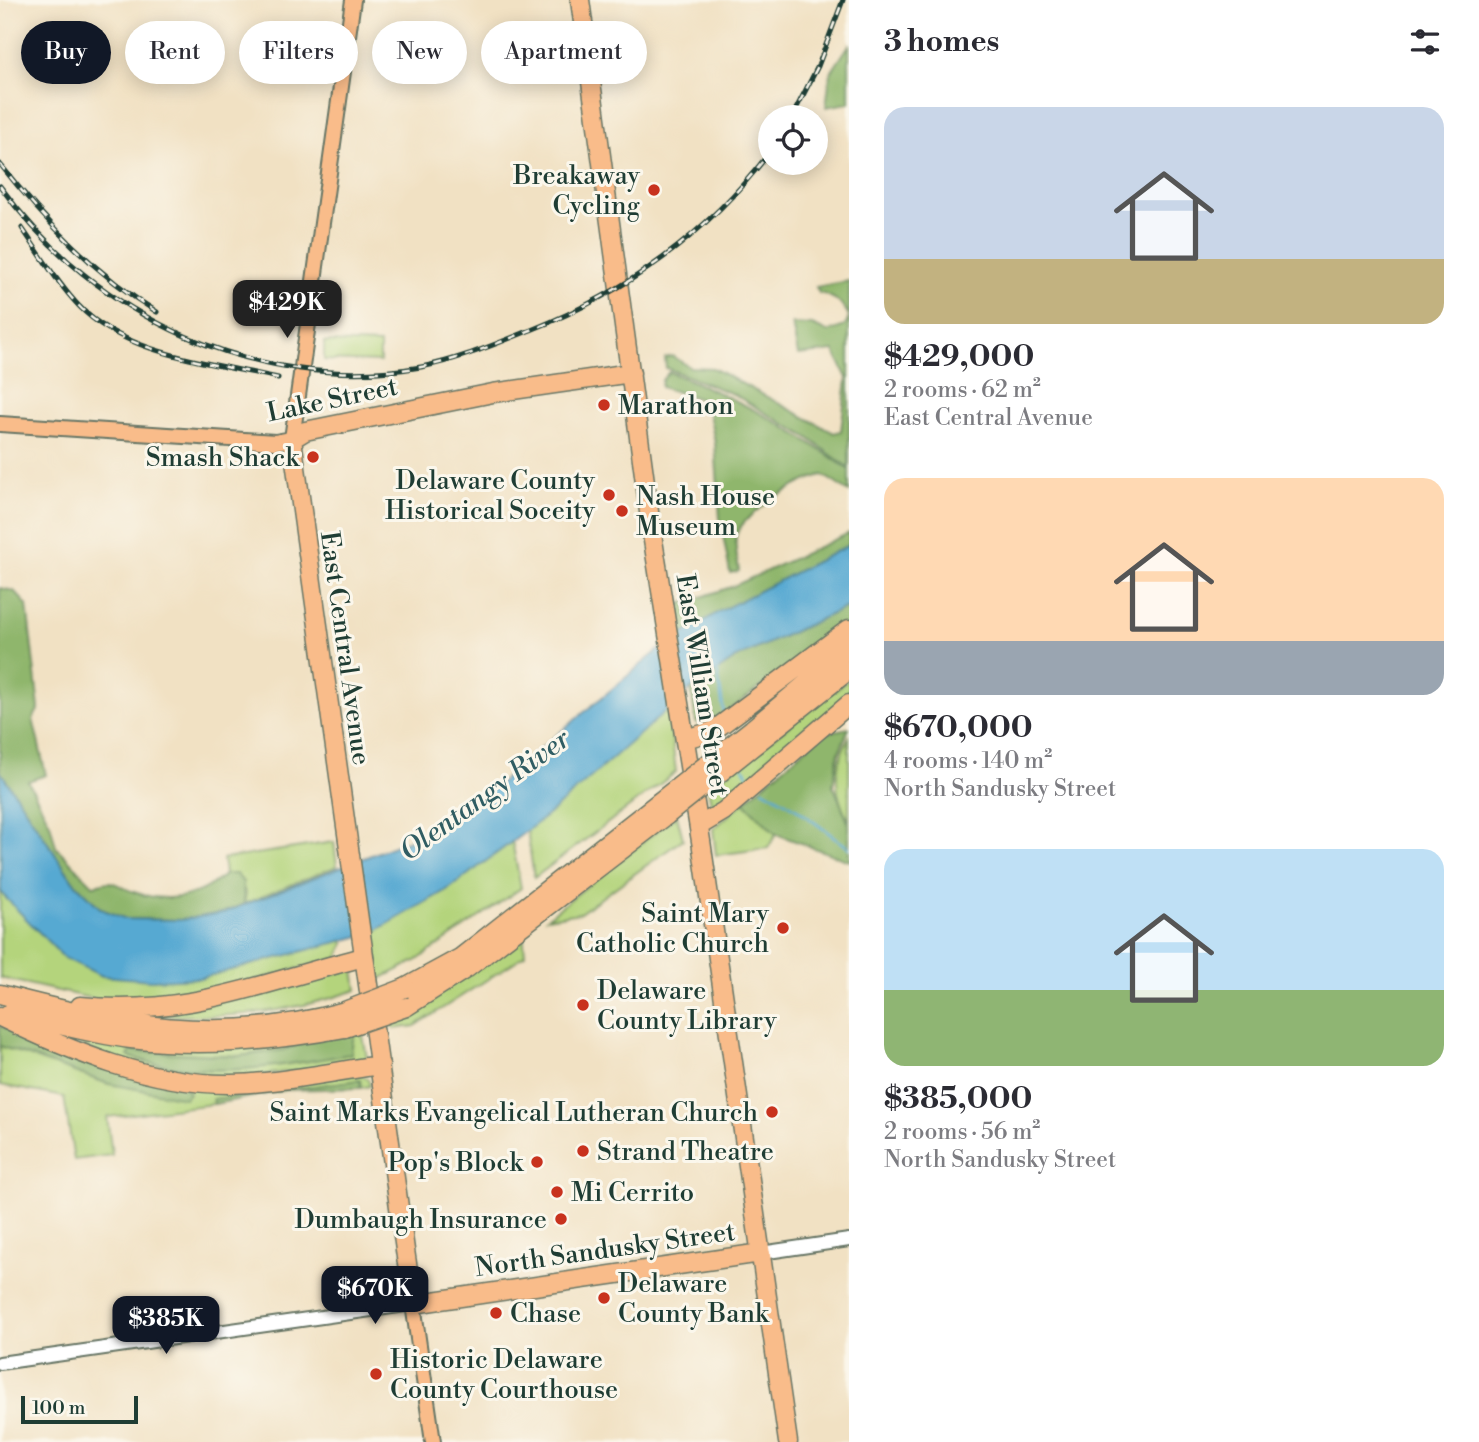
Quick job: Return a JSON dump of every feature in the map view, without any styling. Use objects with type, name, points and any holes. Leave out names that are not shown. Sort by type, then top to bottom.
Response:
[{"type":"highway","name":"East William Street","points":[[580,0],[667,624],[788,1442]]},
{"type":"highway","name":"Lake Street","points":[[292,439],[305,431],[459,400],[631,373]]},
{"type":"highway","name":"East Central Avenue","points":[[292,439],[413,1304]]},
{"type":"highway","points":[[685,739],[708,734],[849,629]]},
{"type":"highway","points":[[754,736],[849,648]]},
{"type":"highway","points":[[0,993],[111,1021],[184,1030],[261,1029],[343,1020],[510,928],[754,736],[849,670]]},
{"type":"highway","points":[[699,826],[724,811],[849,704]]},
{"type":"highway","points":[[0,1011],[130,1039],[180,1043],[260,1041],[406,1007],[466,969],[510,928]]},
{"type":"highway","points":[[25,1000],[85,1007],[174,1007],[217,999],[364,957]]},
{"type":"highway","points":[[0,1017],[110,1062],[189,1081],[250,1083],[380,1065]]},
{"type":"highway","name":"North Sandusky Street","points":[[413,1304],[761,1253]]},
{"type":"main road","name":"East Central Avenue","points":[[292,439],[354,0]]},
{"type":"main road","name":"Lake Street","points":[[0,425],[275,442],[292,439]]},
{"type":"main road","points":[[413,1304],[433,1442]]},
{"type":"street","points":[[761,1253],[849,1240]]},
{"type":"street","name":"North Sandusky Street","points":[[0,1363],[413,1304]]},
{"type":"green space","points":[[849,45],[849,103],[826,105],[830,74]]},
{"type":"green space","points":[[849,281],[849,316],[841,304],[819,293],[816,287]]},
{"type":"green space","points":[[849,316],[849,468],[807,437],[733,394],[666,368],[665,358],[672,356],[690,367],[713,368],[834,433],[841,431],[847,378],[834,351],[798,355],[792,324],[812,325],[828,332],[845,326]]},
{"type":"green space","points":[[324,342],[380,344],[380,362],[324,360]]},
{"type":"green space","points":[[669,372],[741,403],[805,440],[849,470],[849,492],[823,475],[802,483],[763,506],[737,533],[739,571],[730,573],[720,519],[715,442],[708,409],[700,399],[661,387],[662,380]]},
{"type":"green space","points":[[849,533],[849,545],[720,611],[681,636],[676,608],[680,604],[734,586]]},
{"type":"green space","points":[[0,588],[14,591],[27,605],[39,708],[33,719],[46,775],[28,781],[50,823],[56,847],[93,885],[109,882],[159,898],[183,897],[205,889],[225,874],[236,874],[243,882],[244,904],[223,913],[180,920],[126,919],[101,909],[73,881],[0,771]]},
{"type":"green space","points":[[849,606],[849,623],[706,727],[696,722],[691,689],[736,658]]},
{"type":"green space","points":[[849,679],[849,696],[723,805],[712,808],[708,788]]},
{"type":"green space","points":[[668,708],[676,772],[534,878],[527,830]]},
{"type":"green space","points":[[849,728],[838,755],[833,785],[849,824],[849,861],[776,834],[744,802],[823,733]]},
{"type":"green space","points":[[849,737],[849,820],[840,799],[837,778],[840,758]]},
{"type":"green space","points":[[744,802],[776,834],[768,848],[716,855],[713,829]]},
{"type":"green space","points":[[677,815],[683,839],[580,913],[547,918]]},
{"type":"green space","points":[[512,841],[521,888],[416,961],[380,979],[372,933],[450,888]]},
{"type":"green space","points":[[334,842],[337,866],[244,904],[246,894],[236,874],[225,874],[223,859]]},
{"type":"green space","points":[[0,890],[1,893],[272,959],[346,939],[338,958],[190,998],[99,1000],[0,978]]},
{"type":"green space","points":[[523,931],[525,955],[415,1026],[394,1029],[390,1019]]},
{"type":"green space","points":[[354,969],[357,990],[303,1005],[226,1015],[144,1015]]},
{"type":"green space","points":[[25,1021],[329,1034],[283,1050],[239,1056],[131,1051],[144,1062],[182,1068],[228,1069],[361,1024],[367,1058],[364,1062],[222,1080],[119,1062]]},
{"type":"green space","points":[[0,1026],[185,1088],[189,1093],[185,1098],[109,1084],[0,1046]]},
{"type":"green space","points":[[355,1026],[351,1054],[268,1067],[211,1070],[183,1068],[128,1056],[131,1051],[239,1056],[283,1050]]},
{"type":"green space","points":[[0,1046],[109,1084],[185,1088],[359,1074],[368,1079],[370,1086],[361,1088],[360,1080],[213,1099],[214,1104],[107,1117],[112,1155],[74,1160],[64,1097],[0,1085]]},
{"type":"green space","points":[[360,1080],[361,1088],[286,1090],[214,1104],[213,1099]]},
{"type":"water","points":[[849,545],[849,606],[736,658],[691,689],[548,815],[450,888],[372,933],[201,978],[151,980],[102,976],[64,958],[1,893],[0,771],[73,881],[101,909],[126,919],[180,920],[223,913],[435,830],[491,790],[661,648],[720,611]]},
{"type":"waterway","points":[[717,669],[724,714]]},
{"type":"waterway","points":[[741,763],[749,778]]},
{"type":"waterway","points":[[763,789],[794,807],[849,848]]},
{"type":"railway","points":[[798,105],[818,66],[843,0]]},
{"type":"railway","points":[[0,164],[35,206],[92,264],[157,312]]},
{"type":"railway","points":[[0,186],[38,233],[83,273],[132,308],[185,336],[242,357],[301,369],[361,373],[435,364],[463,356],[567,315],[663,258],[719,209],[758,166]]},
{"type":"railway","points":[[22,228],[79,306],[98,323],[120,336],[172,355],[278,378]]},
{"type":"place","name":"Breakaway Cycling","points":[[654,190]]},
{"type":"place","name":"Marathon","points":[[604,405]]},
{"type":"place","name":"Smash Shack","points":[[313,457]]},
{"type":"place","name":"Delaware County Historical Soceity","points":[[609,495]]},
{"type":"place","name":"Nash House Museum","points":[[622,511]]},
{"type":"place","name":"Saint Mary Catholic Church","points":[[783,928]]},
{"type":"place","name":"Delaware County Library","points":[[583,1005]]},
{"type":"place","name":"Saint Marks Evangelical Lutheran Church","points":[[772,1112]]},
{"type":"place","name":"Strand Theatre","points":[[583,1151]]},
{"type":"place","name":"Pop's Block","points":[[537,1162]]},
{"type":"place","name":"Mi Cerrito","points":[[557,1192]]},
{"type":"place","name":"Dumbaugh Insurance","points":[[561,1219]]},
{"type":"place","name":"Delaware County Bank","points":[[604,1298]]},
{"type":"place","name":"Chase","points":[[496,1313]]},
{"type":"place","name":"Historic Delaware County Courthouse","points":[[376,1374]]},
{"type":"water label","name":"Olentangy River","points":[[484,794]]}]
